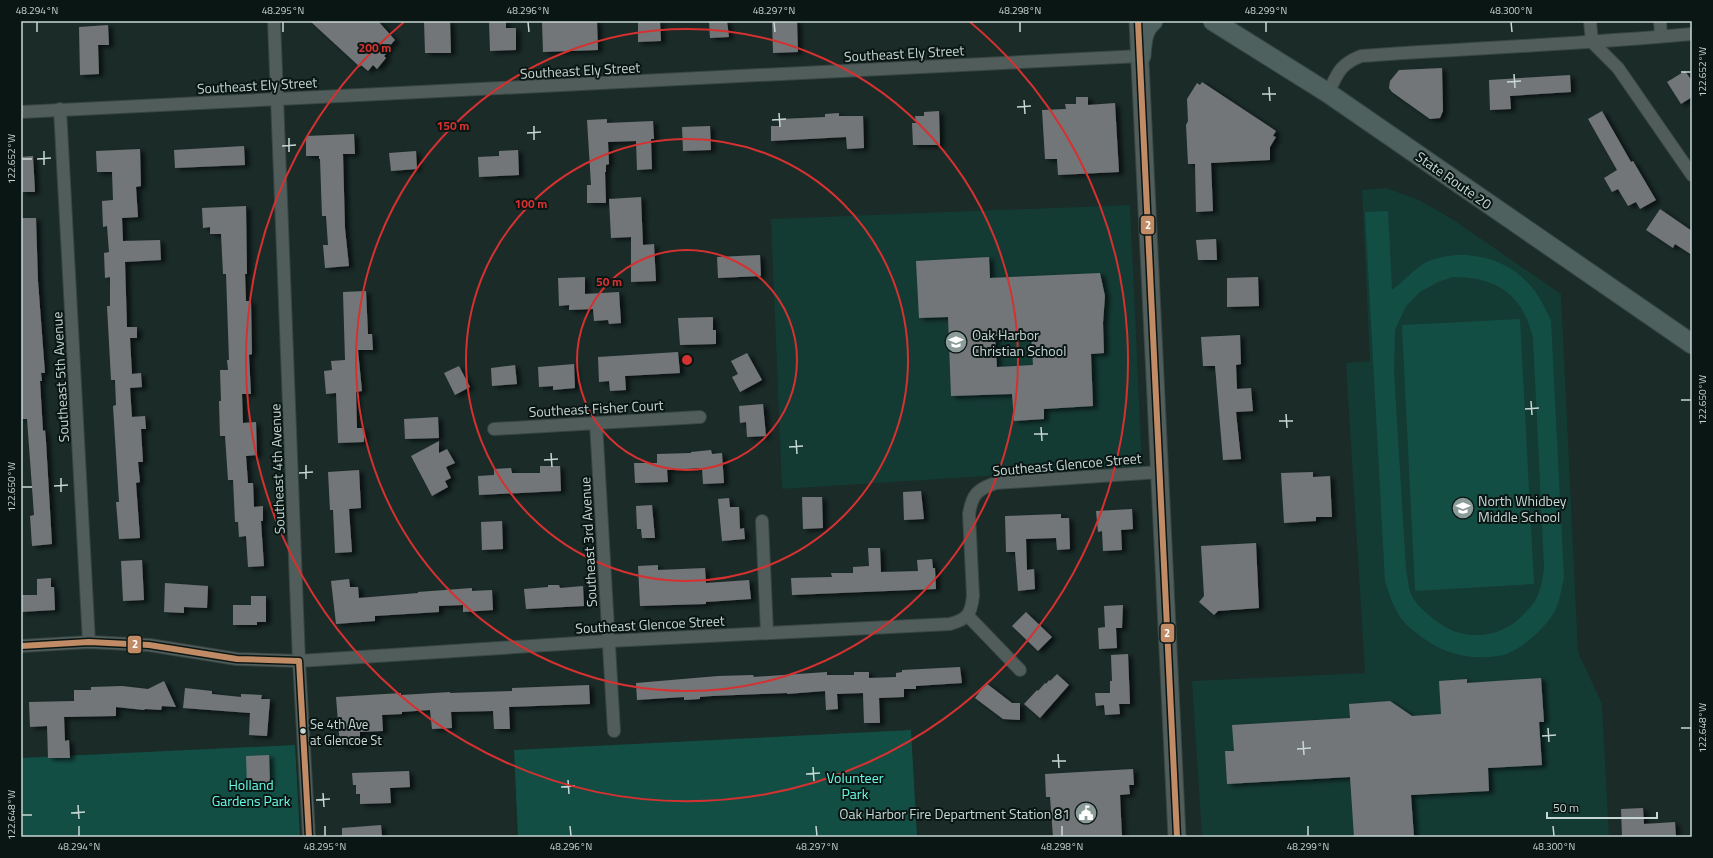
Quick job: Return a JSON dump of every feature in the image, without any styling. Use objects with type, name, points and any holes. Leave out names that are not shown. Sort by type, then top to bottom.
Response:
[{"type":"main road","points":[[1141,56],[1143,37],[1149,24],[1153,21]]},
{"type":"main road","name":"State Route 20","points":[[1213,21],[1328,93],[1689,338]]},
{"type":"street","name":"Southeast 4th Avenue","points":[[274,21],[299,661],[309,837]]},
{"type":"street","points":[[1138,21],[1141,56],[1177,837]]},
{"type":"street","points":[[1590,21],[1592,42],[1618,68],[1692,175]]},
{"type":"street","points":[[1660,21],[1661,36]]},
{"type":"street","points":[[1328,93],[1340,70],[1348,62],[1362,56],[1463,48],[1592,42],[1692,34]]},
{"type":"street","name":"Southeast Ely Street","points":[[21,112],[1141,56]]},
{"type":"street","name":"Southeast 5th Avenue","points":[[60,109],[89,642]]},
{"type":"street","name":"Southeast Fisher Court","points":[[494,429],[700,417]]},
{"type":"street","name":"Southeast 3rd Avenue","points":[[596,423],[614,731]]},
{"type":"street","name":"Southeast Glencoe Street","points":[[21,646],[89,642],[149,645],[237,659],[299,661],[767,632],[950,624],[968,616],[972,608],[973,596],[969,514],[970,503],[976,493],[984,487],[996,483],[1160,472]]},
{"type":"street","points":[[762,521],[767,632]]},
{"type":"street","points":[[968,616],[1020,670]]},
{"type":"shaded area","name":"North Whidbey Middle School","points":[[1386,188],[1419,200],[1452,219],[1561,294],[1578,652],[1602,704],[1609,837],[1202,837],[1192,681],[1365,673],[1346,363],[1370,361],[1362,190]]},
{"type":"shaded area","name":"Oak Harbor Christian School","points":[[1130,205],[1142,466],[782,489],[771,219]]},
{"type":"green space","points":[[1388,211],[1392,290],[1416,269],[1425,263],[1438,258],[1465,255],[1479,257],[1493,260],[1517,273],[1538,295],[1551,321],[1564,578],[1560,598],[1548,622],[1523,645],[1510,653],[1491,657],[1467,656],[1456,654],[1435,645],[1407,625],[1393,603],[1385,581],[1365,212]],"holes":[[[1453,277],[1482,280],[1495,285],[1515,299],[1522,310],[1533,338],[1544,566],[1539,593],[1525,613],[1516,622],[1505,628],[1494,633],[1482,635],[1470,635],[1446,627],[1435,620],[1422,608],[1413,598],[1410,591],[1406,570],[1394,372],[1395,330],[1406,306],[1420,292],[1438,282]]]},
{"type":"green space","points":[[1520,319],[1534,584],[1415,591],[1402,325]]},
{"type":"green space","name":"Volunteer Park","points":[[911,730],[917,837],[518,837],[514,750]]},
{"type":"green space","name":"Holland Gardens Park","points":[[295,745],[300,837],[21,837],[21,758]]},
{"type":"building","points":[[310,21],[378,21],[395,40],[385,51],[387,53],[384,56],[386,58],[377,69],[373,65],[368,71],[361,65],[360,67]]},
{"type":"building","points":[[424,21],[450,21],[451,53],[425,53]]},
{"type":"building","points":[[489,21],[506,21],[506,28],[516,28],[516,50],[490,51]]},
{"type":"building","points":[[597,21],[598,50],[543,52],[542,22]]},
{"type":"building","points":[[638,21],[660,21],[661,41],[638,42]]},
{"type":"building","points":[[709,21],[727,21],[729,37],[710,38]]},
{"type":"building","points":[[772,21],[797,21],[798,52],[773,53]]},
{"type":"building","points":[[108,25],[109,45],[98,45],[99,74],[80,75],[79,27]]},
{"type":"building","points":[[1442,68],[1443,111],[1440,118],[1430,119],[1392,92],[1389,88],[1390,81],[1399,70]]},
{"type":"building","points":[[1685,71],[1692,81],[1692,97],[1681,104],[1667,82]]},
{"type":"building","points":[[1570,75],[1571,92],[1510,96],[1511,109],[1490,110],[1489,80]]},
{"type":"building","points":[[1202,82],[1276,131],[1273,136],[1276,137],[1270,147],[1270,160],[1211,163],[1213,211],[1196,212],[1195,164],[1188,164],[1186,125],[1188,121],[1187,99],[1197,83],[1200,85]]},
{"type":"building","points":[[1076,97],[1088,97],[1088,105],[1115,103],[1119,172],[1058,175],[1057,159],[1045,159],[1042,110],[1066,109],[1065,104],[1076,104]]},
{"type":"building","points":[[939,111],[940,145],[913,145],[912,123],[916,123],[915,116],[924,116],[924,112]]},
{"type":"building","points":[[1602,111],[1631,162],[1633,161],[1656,200],[1640,209],[1636,202],[1628,206],[1618,189],[1612,192],[1604,178],[1617,170],[1588,119]]},
{"type":"building","points":[[839,113],[839,116],[863,116],[864,148],[847,149],[846,137],[771,141],[771,126],[780,126],[780,119],[825,117],[825,114]]},
{"type":"building","points":[[607,119],[607,123],[653,121],[654,139],[651,139],[652,169],[637,170],[636,141],[608,142],[609,164],[606,165],[605,172],[606,203],[587,203],[587,185],[591,185],[587,120]]},
{"type":"building","points":[[710,126],[711,150],[683,151],[682,127]]},
{"type":"building","points":[[354,134],[355,154],[343,154],[345,228],[349,266],[325,268],[323,245],[328,245],[326,216],[322,216],[320,159],[319,156],[306,156],[306,136]]},
{"type":"building","points":[[244,146],[245,165],[175,168],[174,150]]},
{"type":"building","points":[[140,149],[141,186],[136,187],[138,217],[122,218],[123,241],[160,240],[161,260],[125,262],[127,327],[137,327],[137,338],[130,338],[132,374],[141,373],[142,387],[130,388],[132,417],[145,416],[146,429],[141,429],[143,462],[138,462],[140,482],[136,483],[140,538],[119,539],[116,502],[119,502],[113,406],[116,405],[115,380],[111,380],[107,306],[110,306],[110,277],[105,278],[104,253],[109,252],[107,226],[103,227],[102,201],[113,200],[112,172],[97,172],[96,151]]},
{"type":"building","points":[[518,150],[519,175],[479,177],[478,157],[499,156],[499,151]]},
{"type":"building","points":[[416,151],[417,169],[391,171],[389,153]]},
{"type":"building","points":[[33,156],[35,192],[21,192],[21,157]]},
{"type":"building","points":[[641,197],[643,245],[654,244],[656,281],[631,282],[631,237],[611,238],[609,199]]},
{"type":"building","points":[[246,206],[246,301],[251,301],[252,354],[249,355],[251,394],[242,394],[243,423],[256,422],[257,455],[246,456],[248,483],[253,483],[254,507],[263,506],[263,521],[261,521],[264,566],[248,567],[246,536],[239,537],[238,522],[235,522],[233,480],[228,480],[225,436],[220,436],[220,370],[228,370],[227,360],[229,360],[226,274],[223,274],[221,234],[210,234],[210,227],[203,228],[202,208]]},
{"type":"building","points":[[1660,209],[1692,231],[1692,255],[1675,244],[1673,248],[1646,230]]},
{"type":"building","points":[[21,218],[36,218],[38,281],[45,373],[41,373],[42,381],[40,381],[43,431],[45,430],[46,441],[52,544],[32,546],[30,516],[34,515],[27,419],[21,419]]},
{"type":"building","points":[[1216,239],[1217,260],[1198,260],[1196,240]]},
{"type":"building","points":[[760,255],[761,276],[718,278],[717,257]]},
{"type":"building","points":[[989,257],[990,278],[1100,273],[1105,296],[1103,323],[1104,353],[1091,354],[1093,406],[1044,409],[1044,419],[1014,421],[1012,394],[951,396],[948,317],[919,318],[916,261]],"holes":[[[1031,334],[1033,365],[997,367],[995,336]]]},
{"type":"building","points":[[585,277],[585,294],[619,292],[621,323],[609,324],[608,320],[594,321],[593,309],[569,310],[569,305],[559,306],[558,278]]},
{"type":"building","points":[[1258,277],[1259,306],[1227,307],[1227,278]]},
{"type":"building","points":[[366,291],[368,334],[372,334],[373,350],[358,350],[362,391],[356,392],[357,428],[364,428],[364,442],[338,443],[336,393],[326,394],[324,371],[332,370],[331,361],[345,360],[343,292]]},
{"type":"building","points":[[713,317],[713,330],[716,330],[716,344],[680,345],[678,318]]},
{"type":"building","points":[[1240,335],[1241,364],[1236,365],[1237,389],[1251,388],[1253,411],[1236,412],[1241,459],[1223,460],[1215,366],[1203,366],[1201,337]]},
{"type":"building","points":[[678,352],[680,373],[625,376],[626,390],[610,391],[609,381],[599,382],[598,357]]},
{"type":"building","points":[[747,353],[762,380],[740,392],[732,377],[738,374],[731,361]]},
{"type":"building","points":[[574,364],[575,388],[553,390],[553,386],[539,387],[538,367]]},
{"type":"building","points":[[515,365],[517,384],[492,386],[491,368]]},
{"type":"building","points":[[459,366],[470,387],[455,395],[444,373]]},
{"type":"building","points":[[763,404],[766,436],[747,437],[746,422],[740,423],[739,406]]},
{"type":"building","points":[[438,417],[439,438],[405,439],[404,419]]},
{"type":"building","points":[[439,441],[439,453],[447,449],[455,463],[446,467],[451,478],[445,481],[448,487],[432,496],[411,456]]},
{"type":"building","points":[[711,450],[712,454],[722,453],[724,483],[703,484],[702,468],[667,470],[668,482],[635,483],[634,463],[657,463],[657,454],[691,453]]},
{"type":"building","points":[[540,466],[560,466],[561,491],[479,495],[478,476],[494,475],[494,469],[511,468],[512,473],[540,473]]},
{"type":"building","points":[[359,470],[361,508],[349,509],[352,552],[335,553],[333,510],[330,510],[328,472]]},
{"type":"building","points":[[1313,472],[1313,477],[1330,476],[1332,517],[1316,517],[1316,521],[1284,523],[1281,473]]},
{"type":"building","points":[[921,491],[924,519],[904,520],[903,492]]},
{"type":"building","points":[[802,497],[822,497],[823,528],[803,529]]},
{"type":"building","points":[[729,498],[730,507],[739,507],[740,529],[744,528],[745,539],[722,541],[718,499]]},
{"type":"building","points":[[652,505],[655,538],[642,538],[641,529],[637,529],[636,506]]},
{"type":"building","points":[[1132,509],[1133,529],[1121,530],[1122,550],[1103,551],[1102,531],[1098,532],[1096,511]]},
{"type":"building","points":[[1061,514],[1061,518],[1069,518],[1070,549],[1057,550],[1056,538],[1026,539],[1027,570],[1034,569],[1035,589],[1018,591],[1015,552],[1006,552],[1005,516]]},
{"type":"building","points":[[502,521],[503,549],[482,550],[481,522]]},
{"type":"building","points":[[1256,543],[1259,608],[1218,611],[1214,615],[1199,602],[1204,596],[1201,546]]},
{"type":"building","points":[[868,548],[880,548],[881,572],[918,571],[917,560],[932,559],[933,568],[935,568],[936,589],[792,595],[791,578],[832,577],[831,573],[853,573],[853,567],[869,566]]},
{"type":"building","points":[[142,560],[144,600],[123,601],[121,561]]},
{"type":"building","points":[[658,565],[658,570],[705,568],[706,583],[749,580],[751,599],[706,602],[706,604],[640,606],[638,566]]},
{"type":"building","points":[[51,578],[51,587],[54,587],[55,610],[21,612],[21,595],[37,595],[37,579]]},
{"type":"building","points":[[349,579],[350,587],[358,587],[359,598],[472,588],[472,591],[492,590],[493,610],[463,612],[463,605],[439,606],[439,612],[375,616],[375,621],[336,624],[331,581]]},
{"type":"building","points":[[165,583],[208,586],[207,608],[184,607],[184,613],[164,612]]},
{"type":"building","points":[[548,585],[559,585],[560,588],[583,586],[584,606],[526,609],[524,589],[548,587]]},
{"type":"building","points":[[251,596],[266,596],[266,622],[257,622],[257,625],[233,625],[233,605],[251,605]]},
{"type":"building","points":[[1123,605],[1122,628],[1116,628],[1117,648],[1099,649],[1098,628],[1105,627],[1104,606]]},
{"type":"building","points":[[1026,612],[1052,637],[1038,651],[1012,626]]},
{"type":"building","points":[[1128,654],[1130,704],[1119,704],[1120,714],[1105,715],[1104,705],[1096,706],[1095,693],[1110,693],[1110,681],[1112,681],[1111,655]]},
{"type":"building","points":[[960,667],[962,683],[916,686],[916,689],[904,689],[904,697],[879,698],[880,723],[864,723],[863,693],[837,694],[838,709],[826,710],[825,691],[787,694],[712,696],[700,697],[700,699],[684,700],[684,697],[637,700],[636,683],[718,676],[753,675],[754,677],[827,672],[827,675],[854,675],[854,672],[869,672],[869,678],[896,677],[896,673],[902,672],[902,670]]},
{"type":"building","points":[[1057,674],[1069,685],[1040,718],[1024,704],[1037,690],[1038,691],[1045,683],[1046,684],[1049,680],[1050,681]]},
{"type":"building","points":[[1541,678],[1544,722],[1539,722],[1542,765],[1488,768],[1489,791],[1411,795],[1414,837],[1354,837],[1350,777],[1227,784],[1225,751],[1234,751],[1232,725],[1350,718],[1349,704],[1390,701],[1412,716],[1441,714],[1439,681],[1467,679],[1467,683]]},
{"type":"building","points":[[164,681],[176,707],[162,706],[161,710],[144,710],[116,707],[116,716],[64,717],[65,741],[69,740],[70,758],[48,758],[47,726],[30,727],[29,702],[74,701],[74,690],[91,690],[91,687],[122,686],[148,689]]},
{"type":"building","points":[[986,683],[1012,703],[1020,703],[1020,720],[1003,719],[975,698]]},
{"type":"building","points":[[589,685],[590,704],[509,707],[510,729],[494,729],[493,711],[451,712],[452,728],[432,729],[430,710],[402,712],[402,714],[382,715],[383,731],[360,732],[360,745],[340,746],[336,697],[401,693],[401,695],[450,692],[512,691],[512,688]]},
{"type":"building","points":[[185,688],[212,691],[212,694],[241,697],[241,694],[262,695],[261,699],[270,699],[267,736],[249,735],[250,713],[183,708]]},
{"type":"building","points":[[269,755],[270,784],[247,785],[246,756]]},
{"type":"building","name":"Oak Harbor Fire Department Station 81","points":[[1133,769],[1134,785],[1129,785],[1130,794],[1120,795],[1122,837],[1053,837],[1050,797],[1046,797],[1045,774]]},
{"type":"building","points":[[409,771],[410,787],[390,788],[391,803],[360,804],[360,794],[356,794],[356,785],[353,785],[352,773]]},
{"type":"building","points":[[1643,808],[1644,824],[1675,822],[1676,837],[1622,837],[1621,809]]},
{"type":"building","points":[[381,825],[382,837],[342,837],[342,828]]},
{"type":"transit line","name":"2","points":[[1138,21],[1177,837]]},
{"type":"transit line","name":"2","points":[[21,646],[89,642],[149,645],[237,659],[299,661],[309,837]]},
{"type":"place","name":"Oak Harbor Christian School","points":[[956,342]]},
{"type":"place","name":"North Whidbey Middle School","points":[[1463,508]]},
{"type":"place","name":"Se 4th Ave at Glencoe St","points":[[303,731]]},
{"type":"place","name":"Oak Harbor Fire Department Station 81","points":[[1086,813]]}]
